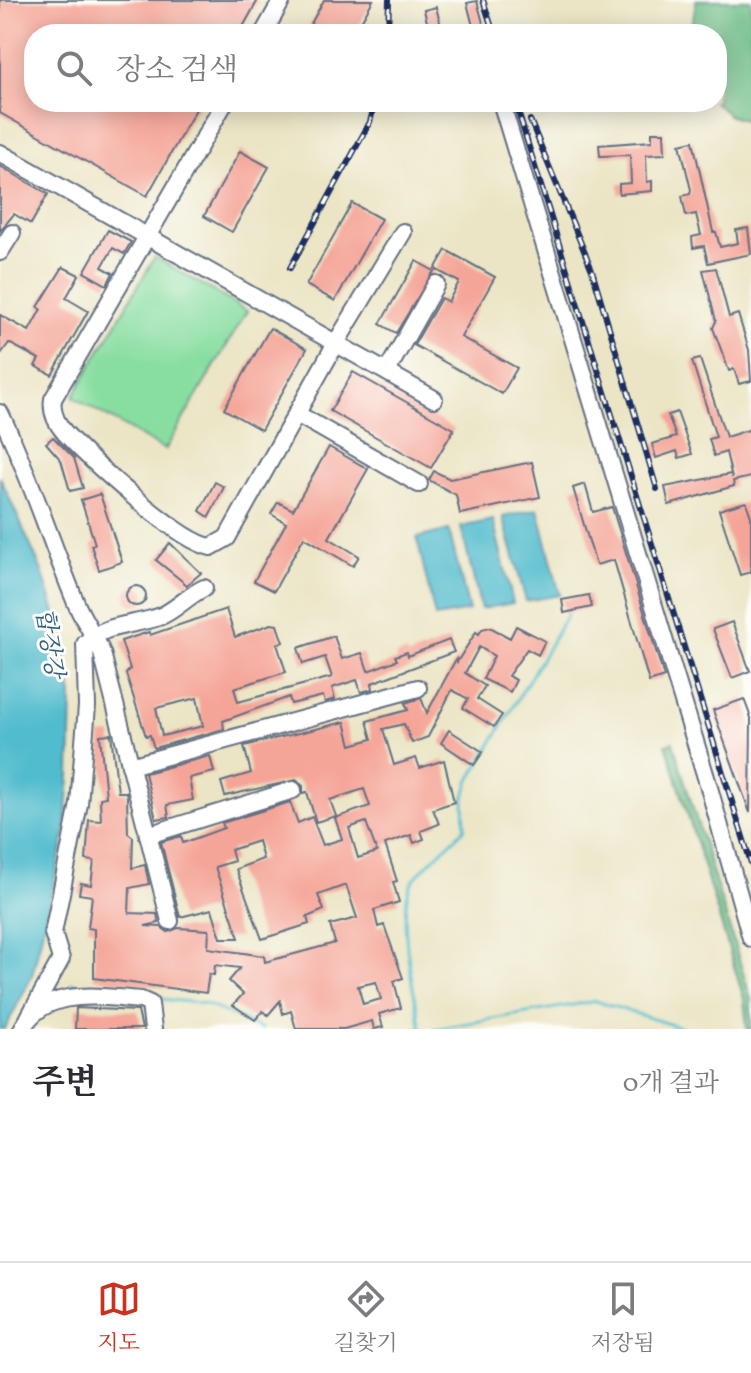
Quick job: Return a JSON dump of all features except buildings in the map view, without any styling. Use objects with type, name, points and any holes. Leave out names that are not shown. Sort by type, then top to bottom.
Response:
[{"type":"street","points":[[269,24],[282,0]]},
{"type":"street","points":[[219,112],[53,399],[52,413],[64,432],[178,533],[211,547],[227,538],[336,343],[403,232]]},
{"type":"street","points":[[504,112],[751,938]]},
{"type":"street","points":[[0,153],[434,399]]},
{"type":"street","points":[[0,252],[12,233]]},
{"type":"street","points":[[387,371],[436,284]]},
{"type":"street","points":[[0,413],[52,535],[77,607],[94,633],[170,921]]},
{"type":"street","points":[[297,414],[419,484]]},
{"type":"street","points":[[26,1023],[61,959],[53,933],[79,804],[87,706],[85,644],[94,633],[164,615],[183,598],[204,588]]},
{"type":"street","points":[[130,766],[418,688]]},
{"type":"street","points":[[148,835],[293,790]]},
{"type":"street","points":[[26,1023],[52,1001],[72,997],[141,1000],[150,1004],[153,1029]]},
{"type":"green space","points":[[696,0],[751,0],[751,122],[725,112],[727,24],[692,24]]},
{"type":"green space","points":[[155,257],[247,311],[165,450],[73,397]]},
{"type":"green space","points":[[673,742],[751,999],[751,1029],[747,1029],[744,999],[666,744]]},
{"type":"water","name":"합장강","points":[[0,477],[42,571],[62,635],[72,695],[65,835],[32,976],[5,1029],[0,1029]]},
{"type":"water","points":[[538,509],[560,595],[526,601],[503,517]]},
{"type":"water","points":[[493,520],[513,603],[481,609],[461,527]]},
{"type":"water","points":[[449,530],[469,611],[435,617],[417,538]]},
{"type":"waterway","points":[[421,1029],[408,953],[405,912],[408,894],[413,881],[431,860],[465,828],[464,800],[469,782],[567,615]]},
{"type":"waterway","points":[[72,983],[91,989]]},
{"type":"waterway","points":[[154,998],[206,1004],[262,1029]]},
{"type":"waterway","points":[[434,1029],[596,1001],[685,1029]]},
{"type":"railway","points":[[388,24],[389,0]]},
{"type":"railway","points":[[483,0],[491,24]]},
{"type":"railway","points":[[290,268],[370,122],[372,112]]},
{"type":"railway","points":[[518,112],[751,863]]},
{"type":"railway","points":[[530,120],[592,270],[657,489]]}]
